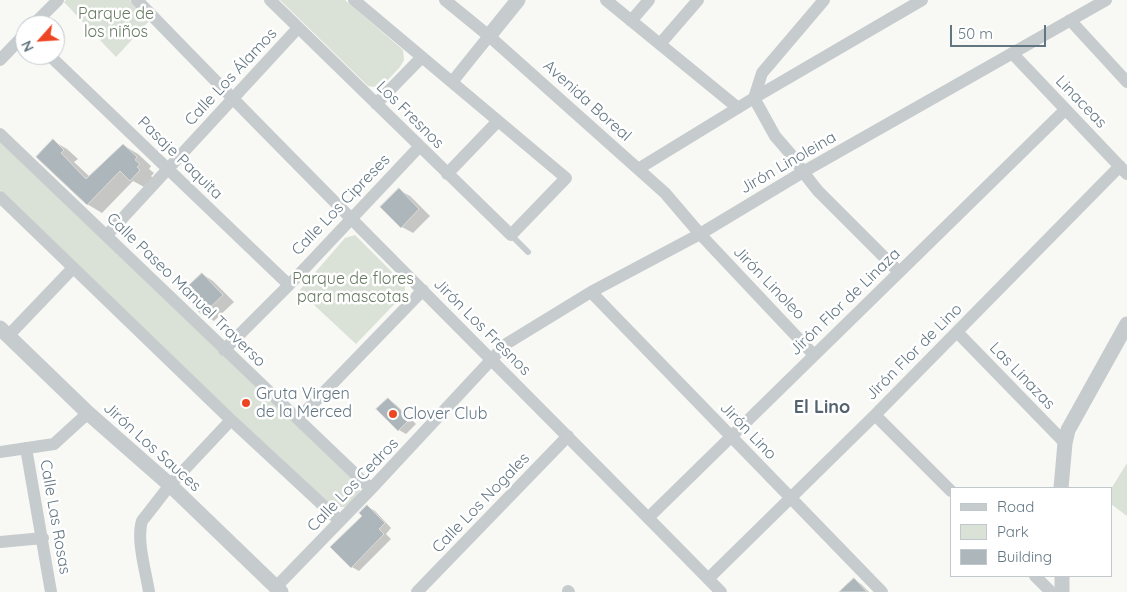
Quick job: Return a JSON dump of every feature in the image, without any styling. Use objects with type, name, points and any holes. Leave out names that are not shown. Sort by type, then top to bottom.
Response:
[{"type":"street","points":[[44,15],[58,0]]},
{"type":"street","name":"Jirón Los Fresnos","points":[[137,0],[720,592]]},
{"type":"street","name":"Los Fresnos","points":[[270,0],[511,235]]},
{"type":"street","points":[[354,0],[566,178],[511,235]]},
{"type":"street","name":"Avenida Boreal","points":[[446,0],[665,193],[700,234]]},
{"type":"street","points":[[452,82],[518,0]]},
{"type":"street","points":[[606,0],[738,108]]},
{"type":"street","points":[[631,21],[648,0]]},
{"type":"street","points":[[660,44],[698,0]]},
{"type":"street","points":[[824,0],[762,72],[754,98],[775,136],[794,158],[802,172],[899,272]]},
{"type":"street","points":[[638,169],[754,98],[922,0]]},
{"type":"street","name":"Jirón Linoleina","points":[[493,360],[506,344],[591,292],[700,234],[802,172],[1106,0]]},
{"type":"street","points":[[1070,20],[1127,82]]},
{"type":"street","name":"Calle Los Álamos","points":[[106,235],[298,28]]},
{"type":"street","points":[[0,60],[15,44]]},
{"type":"street","name":"Linaceas","points":[[1012,54],[1123,170]]},
{"type":"street","points":[[376,104],[422,57]]},
{"type":"street","name":"Pasaje Paquita","points":[[59,65],[289,284]]},
{"type":"street","name":"Jirón Flor de Linaza","points":[[648,518],[1065,110]]},
{"type":"street","points":[[447,174],[498,121]]},
{"type":"street","name":"Calle Paseo Manuel Traverso","points":[[0,134],[224,350],[299,418],[371,489]]},
{"type":"street","name":"Calle Los Cipreses","points":[[224,350],[419,147]]},
{"type":"street","name":"Jirón Flor de Lino","points":[[708,579],[1123,170]]},
{"type":"street","points":[[0,197],[231,420],[340,521]]},
{"type":"street","name":"Jirón Linoleo","points":[[700,234],[814,355]]},
{"type":"street","points":[[4,332],[73,268]]},
{"type":"street","points":[[299,418],[423,290]]},
{"type":"street","name":"Jirón Lino","points":[[591,292],[882,592]]},
{"type":"street","points":[[1061,487],[1068,430],[1127,324]]},
{"type":"street","name":"Jirón Los Sauces","points":[[4,332],[88,413],[170,485],[279,590]]},
{"type":"street","name":"Las Linazas","points":[[957,332],[1065,443]]},
{"type":"street","name":"Calle Los Cedros","points":[[279,590],[340,521],[493,360]]},
{"type":"street","points":[[0,452],[54,444],[88,413]]},
{"type":"street","points":[[875,415],[950,490]]},
{"type":"street","points":[[149,592],[140,539],[140,527],[146,515],[170,485],[231,420]]},
{"type":"street","name":"Calle Los Nogales","points":[[417,592],[568,436]]},
{"type":"street","name":"Calle Las Rosas","points":[[26,448],[43,538],[50,592]]},
{"type":"street","points":[[0,542],[43,538]]},
{"type":"street","points":[[1035,577],[1051,592]]},
{"type":"street","points":[[1062,577],[1062,592]]},
{"type":"lane","name":"Los Fresnos","points":[[511,235],[528,252]]},
{"type":"green space","name":"Parque de los niños","points":[[66,0],[130,0],[150,20],[116,57],[64,2]]},
{"type":"green space","points":[[280,0],[345,0],[403,50],[404,60],[384,84],[375,87],[368,86]]},
{"type":"green space","points":[[0,141],[355,480],[360,491],[359,495],[345,507],[332,507],[245,427],[0,190]]},
{"type":"green space","name":"Parque de flores para mascotas","points":[[355,235],[405,285],[405,293],[356,344],[299,291],[345,238]]},
{"type":"green space","points":[[1127,463],[1127,516],[1112,505],[1112,487]]},
{"type":"building","points":[[53,139],[64,150],[61,153],[86,179],[123,144],[137,157],[135,160],[140,164],[137,167],[140,170],[130,181],[120,171],[87,205],[36,157]]},
{"type":"building","points":[[399,188],[419,209],[401,228],[380,207]]},
{"type":"building","points":[[202,273],[223,295],[202,315],[181,293]]},
{"type":"building","name":"Clover Club","points":[[388,398],[410,419],[398,431],[376,409]]},
{"type":"building","points":[[367,505],[385,523],[379,529],[384,534],[351,568],[330,547],[362,516],[359,513]]},
{"type":"building","points":[[854,578],[867,592],[839,592]]},
{"type":"place","name":"Gruta Virgen de la Merced","points":[[246,403]]},
{"type":"place","name":"Clover Club","points":[[393,414]]},
{"type":"district","name":"El Lino","points":[[822,408]]}]
